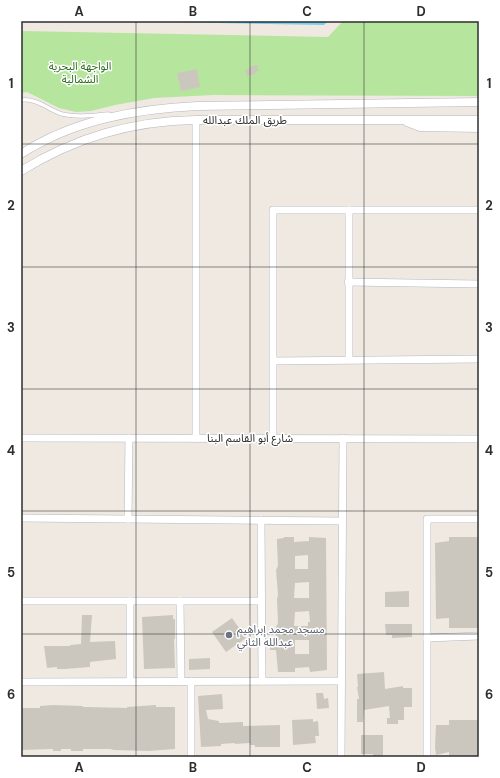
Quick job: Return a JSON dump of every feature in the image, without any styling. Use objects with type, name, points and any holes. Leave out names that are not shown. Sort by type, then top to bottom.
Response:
[{"type":"street","name":"طريق الملك عبدالله","points":[[21,154],[56,135],[84,124],[128,113],[159,108],[197,106],[467,102],[479,104]]},
{"type":"street","name":"طريق الملك عبدالله","points":[[21,172],[36,162],[75,143],[111,131],[152,122],[196,120],[479,120]]},
{"type":"street","points":[[196,120],[196,438]]},
{"type":"street","points":[[404,120],[420,127],[479,128]]},
{"type":"street","points":[[273,438],[273,210],[479,210]]},
{"type":"street","points":[[349,210],[349,359]]},
{"type":"street","points":[[348,282],[479,284]]},
{"type":"street","points":[[274,361],[349,359],[479,360]]},
{"type":"street","name":"شارع أبو القاسم البنا","points":[[21,438],[479,439]]},
{"type":"street","points":[[128,519],[129,438]]},
{"type":"street","points":[[341,757],[343,438]]},
{"type":"street","points":[[21,518],[342,521]]},
{"type":"street","points":[[427,757],[427,519],[479,519]]},
{"type":"street","points":[[261,520],[262,681]]},
{"type":"street","points":[[21,601],[261,601]]},
{"type":"street","points":[[130,601],[130,681]]},
{"type":"street","points":[[180,601],[181,681]]},
{"type":"street","points":[[427,638],[479,636]]},
{"type":"street","points":[[191,681],[191,757]]},
{"type":"street","points":[[21,682],[341,681]]},
{"type":"lane","points":[[22,100],[34,101],[51,110],[76,116],[88,117],[128,113]]},
{"type":"green space","name":"الواجهة البحرية الشمالية","points":[[343,21],[479,21],[479,96],[213,95],[154,98],[91,111],[76,112],[59,108],[27,92],[21,93],[21,31],[328,37]]},
{"type":"water","points":[[110,21],[328,21],[324,25]]},
{"type":"building","points":[[257,65],[259,71],[256,71],[255,74],[247,76],[245,70]]},
{"type":"building","points":[[197,69],[200,87],[181,91],[177,73]]},
{"type":"building","points":[[294,537],[294,542],[309,541],[309,537],[326,538],[327,670],[310,672],[309,667],[295,668],[295,672],[278,672],[276,650],[270,650],[270,643],[277,643],[277,539]],"holes":[[[308,555],[308,569],[295,569],[295,556]],[[309,582],[309,598],[294,598],[295,583]],[[309,611],[310,622],[308,622],[308,626],[294,626],[295,612]],[[295,640],[309,640],[309,654],[295,654]]]},
{"type":"building","points":[[449,537],[479,537],[479,628],[449,628],[449,618],[436,619],[435,543],[449,541]]},
{"type":"building","points":[[409,591],[409,607],[385,607],[385,592]]},
{"type":"building","points":[[82,615],[92,615],[90,642],[115,641],[116,659],[90,662],[90,667],[65,669],[57,669],[57,667],[47,668],[44,646],[70,646],[81,644]]},
{"type":"building","points":[[173,615],[173,619],[175,619],[175,668],[144,669],[142,617]]},
{"type":"building","name":"مسجد محمد إبراهيم عبدالله الثاني","points":[[232,618],[246,638],[226,652],[212,632]]},
{"type":"building","points":[[385,624],[412,624],[412,637],[392,638],[392,635],[386,635]]},
{"type":"building","points":[[210,658],[210,669],[189,670],[189,659]]},
{"type":"building","points":[[384,672],[385,689],[403,686],[403,688],[412,688],[412,707],[404,707],[404,720],[398,720],[398,724],[387,724],[387,718],[390,718],[389,706],[364,710],[363,722],[357,722],[357,699],[359,699],[357,674]]},
{"type":"building","points":[[316,693],[323,693],[324,699],[328,698],[329,708],[317,709]]},
{"type":"building","points":[[222,694],[223,709],[206,710],[208,719],[219,721],[219,723],[243,722],[243,726],[280,725],[280,747],[255,747],[255,745],[250,745],[250,743],[235,743],[221,744],[221,746],[201,747],[198,696]]},
{"type":"building","points":[[53,705],[127,708],[156,705],[156,707],[175,707],[175,749],[148,751],[110,749],[83,749],[83,751],[71,751],[71,749],[61,749],[61,751],[53,751],[53,749],[21,750],[22,708],[40,708],[40,706]]},
{"type":"building","points":[[313,719],[313,722],[318,721],[319,736],[315,736],[316,743],[293,745],[292,720]]},
{"type":"building","points":[[449,720],[479,720],[479,757],[449,757],[449,752],[436,755],[436,725],[449,725]]},
{"type":"building","points":[[361,735],[383,735],[383,757],[373,757],[373,754],[361,754]]},
{"type":"place","name":"مسجد محمد إبراهيم عبدالله الثاني","points":[[229,635]]}]
